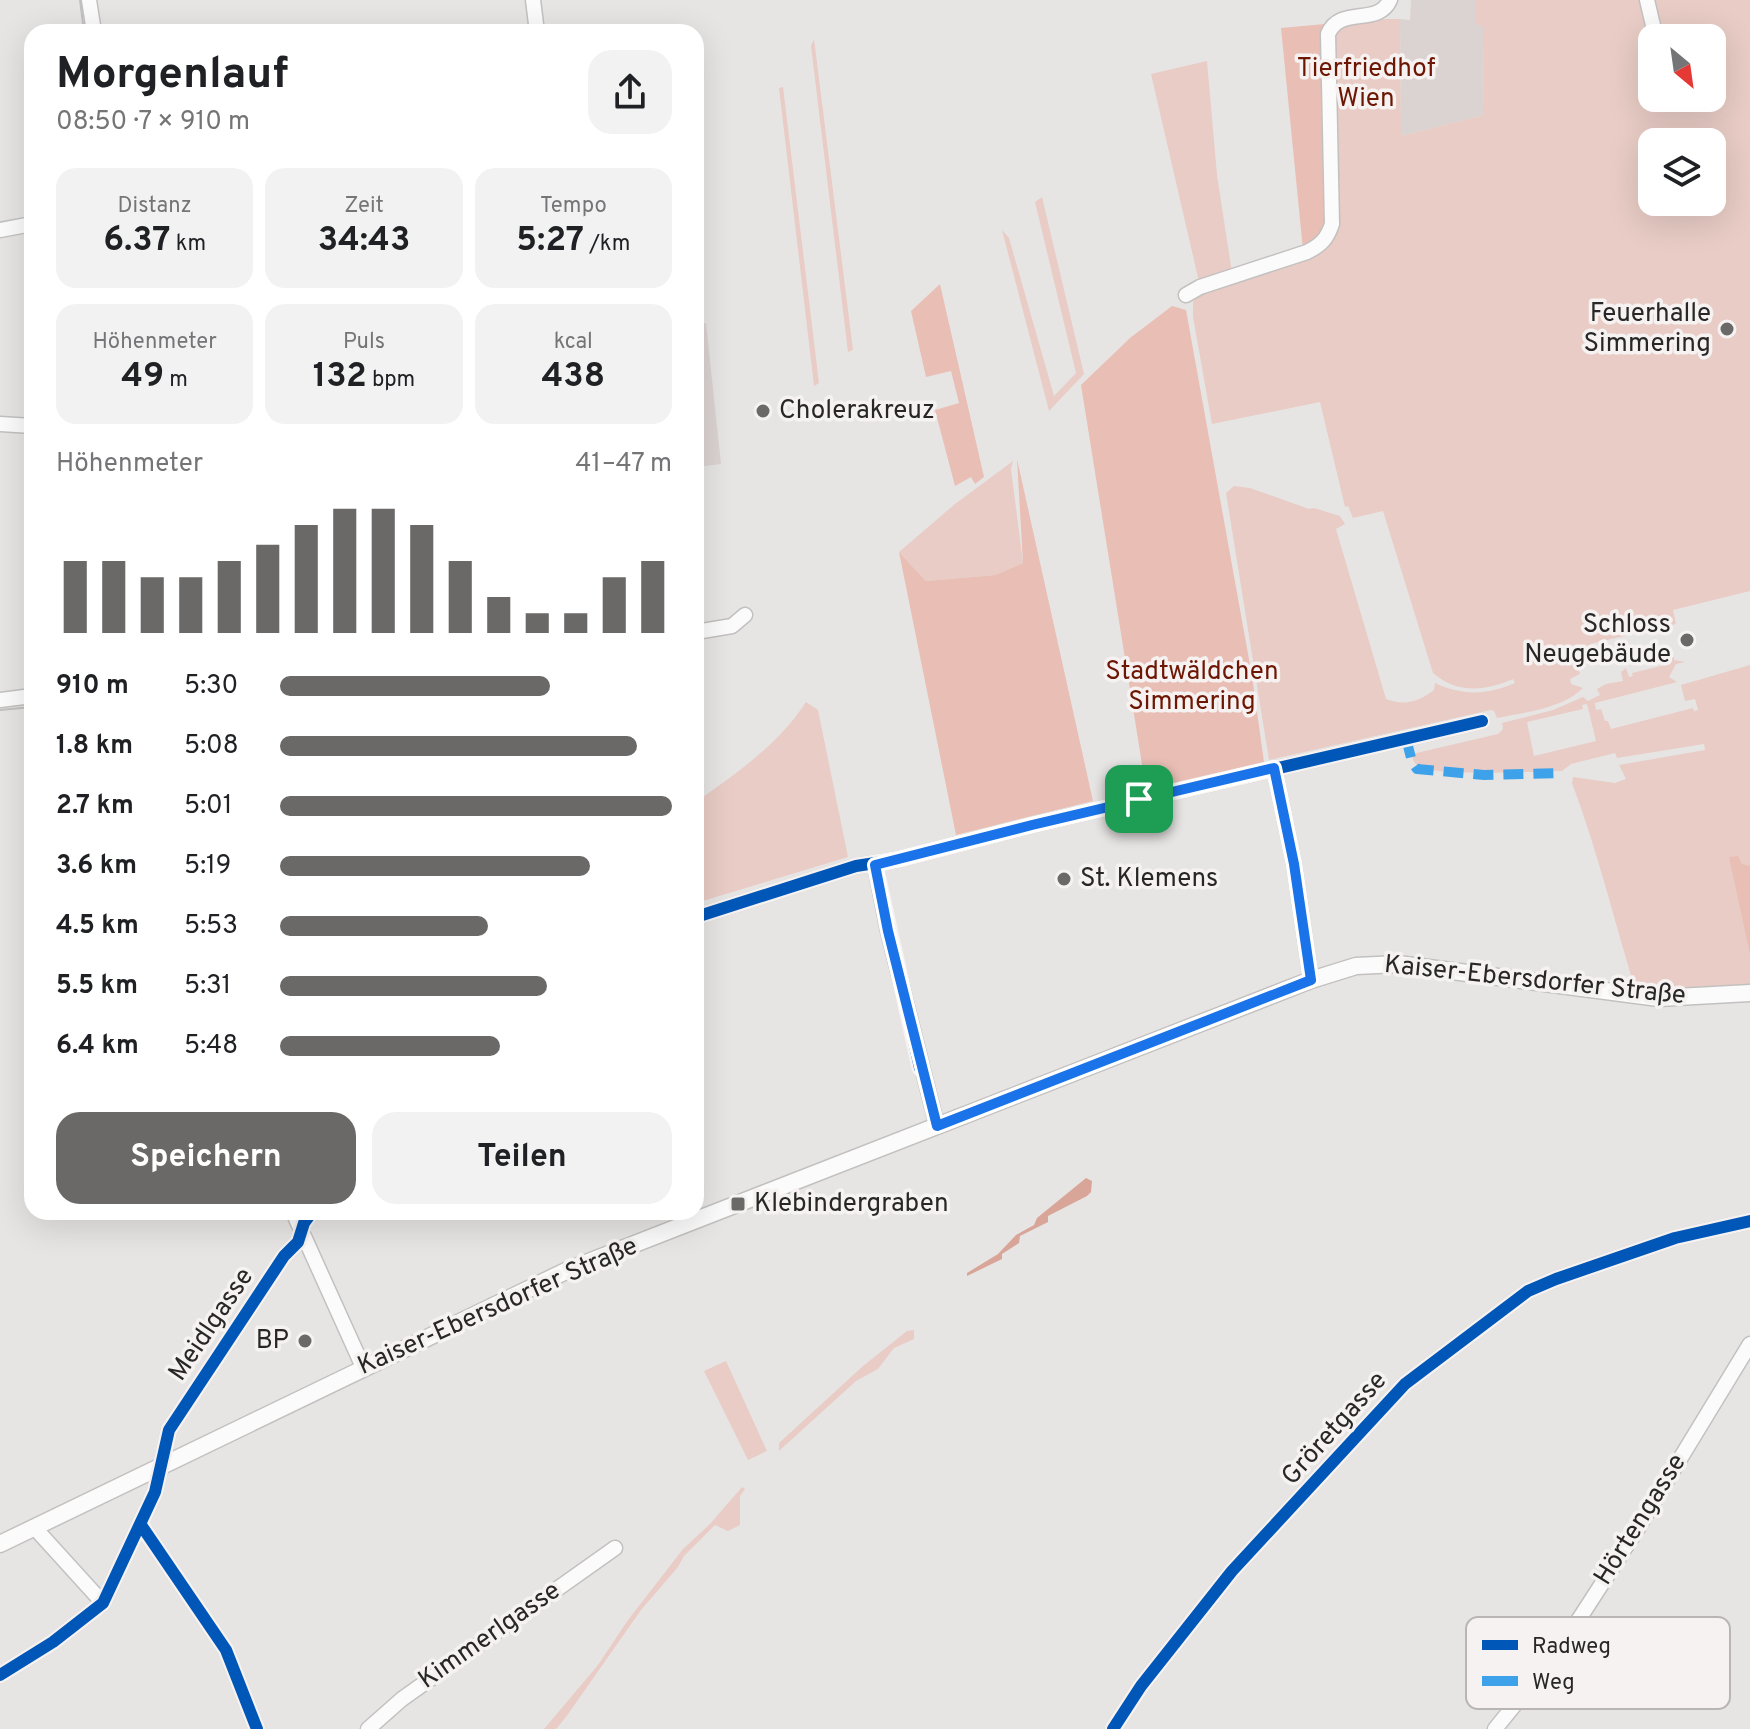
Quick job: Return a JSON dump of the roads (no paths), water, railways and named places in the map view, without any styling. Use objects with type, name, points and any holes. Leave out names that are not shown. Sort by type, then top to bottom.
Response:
[{"type":"main road","name":"Kaiser-Ebersdorfer Straße","points":[[704,1217],[1311,980],[1356,966],[1398,964],[1659,998],[1750,993]]},
{"type":"main road","name":"Kaiser-Ebersdorfer Straße","points":[[0,1544],[568,1270],[696,1220]]},
{"type":"street","points":[[89,0],[93,24]]},
{"type":"street","points":[[533,0],[536,24]]},
{"type":"street","points":[[1186,295],[1200,287],[1307,252],[1320,246],[1328,236],[1332,224],[1328,34],[1336,21],[1379,13],[1390,0]]},
{"type":"street","points":[[1647,0],[1653,24]]},
{"type":"street","points":[[0,230],[24,226]]},
{"type":"street","points":[[0,424],[24,426]]},
{"type":"street","points":[[704,631],[732,626],[745,615]]},
{"type":"street","points":[[0,700],[24,697]]},
{"type":"street","points":[[704,914],[829,874],[1482,721]]},
{"type":"street","points":[[1274,768],[1294,864],[1311,980]]},
{"type":"street","points":[[875,865],[920,1068],[937,1126]]},
{"type":"street","points":[[297,1220],[363,1367]]},
{"type":"street","name":"Meidlgasse","points":[[103,1603],[155,1492],[169,1430],[303,1232],[306,1220]]},
{"type":"street","name":"Gröretgasse","points":[[1113,1729],[1141,1686],[1232,1571],[1405,1384],[1528,1291],[1675,1238],[1750,1221]]},
{"type":"street","name":"Hörtengasse","points":[[1580,1617],[1750,1344]]},
{"type":"street","points":[[141,1525],[226,1650],[257,1729]]},
{"type":"street","points":[[0,1675],[53,1642],[103,1603],[34,1527]]},
{"type":"street","name":"Kimmerlgasse","points":[[368,1729],[402,1699],[615,1548]]},
{"type":"street","name":"Hörtengasse","points":[[1495,1729],[1511,1709]]},
{"type":"tram line","points":[[80,0],[83,24]]},
{"type":"tram line","points":[[0,710],[24,708]]},
{"type":"place","name":"Feuerhalle Simmering","points":[[1727,329]]},
{"type":"place","name":"Cholerakreuz","points":[[763,411]]},
{"type":"place","name":"Schloss Neugebäude","points":[[1687,640]]},
{"type":"place","name":"St. Klemens","points":[[1064,879]]},
{"type":"place","name":"Klebindergraben","points":[[738,1204]]},
{"type":"place","name":"BP","points":[[305,1341]]},
{"type":"park label","name":"Tierfriedhof Wien","points":[[1366,84]]},
{"type":"park label","name":"Stadtwäldchen Simmering","points":[[1192,687]]}]
